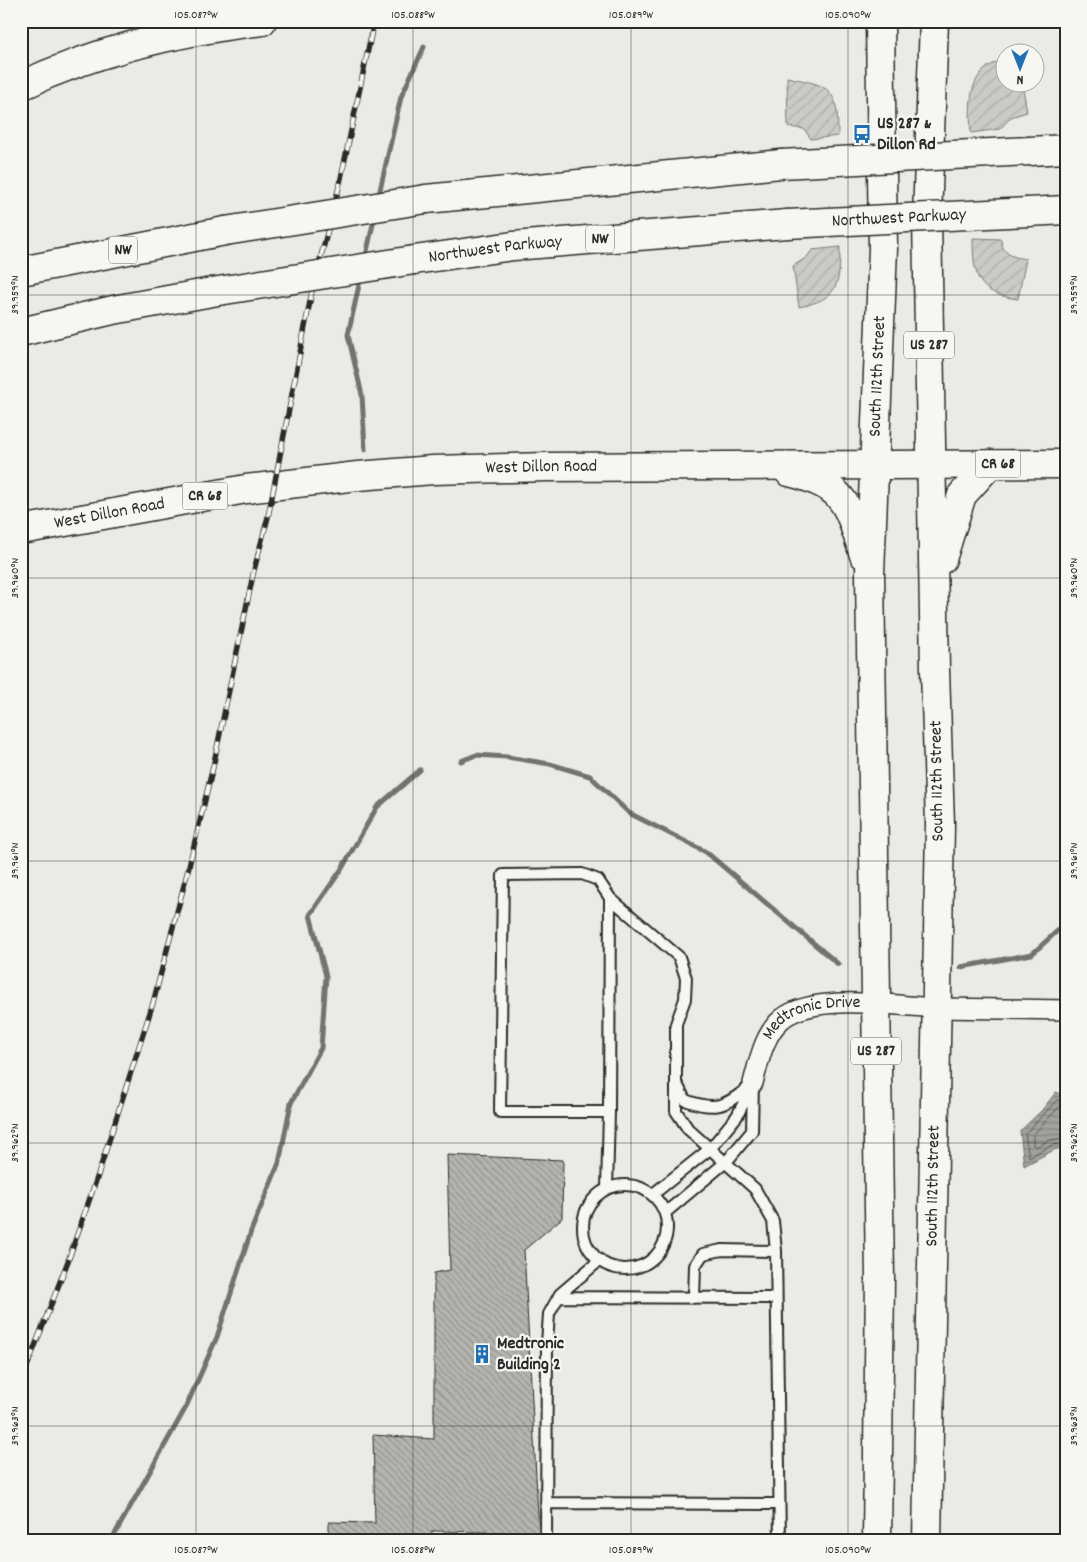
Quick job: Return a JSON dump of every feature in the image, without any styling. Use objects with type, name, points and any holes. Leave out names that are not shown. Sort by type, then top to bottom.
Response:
[{"type":"main road","points":[[21,86],[79,63],[137,44],[198,30],[262,21]]},
{"type":"main road","name":"South 112th Street","points":[[877,1541],[880,1279],[870,573],[883,248],[880,21]]},
{"type":"main road","name":"South 112th Street","points":[[927,1541],[940,824],[935,670],[935,582],[927,215],[934,21]]},
{"type":"main road","name":"NW","points":[[21,271],[225,231],[426,198],[781,164],[1066,149]]},
{"type":"main road","name":"Northwest Parkway","points":[[21,332],[112,310],[212,292],[513,246],[787,224],[1066,210]]},
{"type":"main road","points":[[935,582],[962,495],[990,464]]},
{"type":"main road","name":"West Dillon Road","points":[[21,530],[246,489],[358,476],[433,470],[528,467],[1066,464]]},
{"type":"main road","points":[[766,465],[807,476],[832,488],[840,496],[847,504],[870,573]]},
{"type":"street","name":"Medtronic Drive","points":[[753,1083],[769,1036],[778,1023],[790,1014],[818,1006],[876,1003],[938,1008],[1066,1010]]},
{"type":"lane","points":[[609,1112],[500,1112],[503,875],[582,874],[598,880],[610,898],[679,957],[686,978],[685,999],[676,1024],[676,1111],[688,1129],[727,1161],[755,1188],[773,1221],[776,1251],[780,1541]]},
{"type":"lane","points":[[607,1189],[610,898]]},
{"type":"lane","points":[[676,1082],[685,1100],[703,1107],[729,1104],[753,1083]]},
{"type":"lane","points":[[652,1195],[710,1148],[737,1116],[753,1083]]},
{"type":"lane","points":[[665,1212],[727,1161],[752,1131],[753,1083]]},
{"type":"lane","points":[[621,1185],[635,1186],[652,1195],[665,1212],[667,1226],[665,1240],[659,1252],[649,1262],[636,1267],[622,1268],[609,1265],[600,1260],[588,1247],[584,1234],[584,1220],[588,1208],[596,1196],[607,1189],[621,1185]]},
{"type":"lane","points":[[694,1298],[695,1266],[703,1254],[722,1250],[776,1251]]},
{"type":"lane","points":[[546,1541],[546,1344],[549,1314],[559,1297],[600,1260]]},
{"type":"lane","points":[[559,1297],[776,1298]]},
{"type":"lane","points":[[546,1503],[778,1504]]},
{"type":"shaded area","points":[[994,63],[994,92],[1024,92],[1027,112],[1011,117],[1000,129],[971,133],[970,109],[973,88],[983,71]]},
{"type":"shaded area","points":[[787,77],[814,83],[829,92],[834,99],[836,108],[838,136],[811,139],[804,129],[788,127]]},
{"type":"shaded area","points":[[973,238],[1001,239],[1003,248],[1009,254],[1026,259],[1018,299],[994,293],[980,281],[974,263]]},
{"type":"shaded area","points":[[840,247],[838,280],[830,294],[812,304],[799,307],[793,266],[807,257],[812,250]]},
{"type":"water","points":[[1056,1092],[1066,1097],[1066,1147],[1054,1150],[1024,1166],[1020,1131],[1042,1110]]},
{"type":"building","name":"Medtronic Building 2","points":[[447,1155],[563,1160],[562,1218],[524,1250],[539,1533],[432,1531],[432,1541],[329,1541],[329,1522],[375,1523],[373,1435],[434,1439],[434,1273],[450,1270]]},
{"type":"waterway","points":[[378,199],[401,97],[424,47]]},
{"type":"waterway","points":[[365,260],[375,215]]},
{"type":"waterway","points":[[361,276],[348,335],[362,395],[365,450]]},
{"type":"waterway","points":[[461,761],[476,755],[507,757],[550,764],[590,776],[629,813],[706,852],[838,964]]},
{"type":"waterway","points":[[111,1541],[185,1409],[217,1337],[251,1231],[279,1163],[291,1103],[321,1048],[326,976],[310,915],[341,870],[377,807],[420,770]]},
{"type":"waterway","points":[[961,967],[1032,954],[1066,923]]},
{"type":"railway","points":[[21,1382],[68,1261],[98,1175],[153,1003],[188,870],[213,767],[254,570],[268,517],[312,291],[340,183],[374,21]]},
{"type":"place","name":"US 287 & Dillon Rd","points":[[862,134]]},
{"type":"place","name":"Medtronic Building 2","points":[[482,1354]]}]
